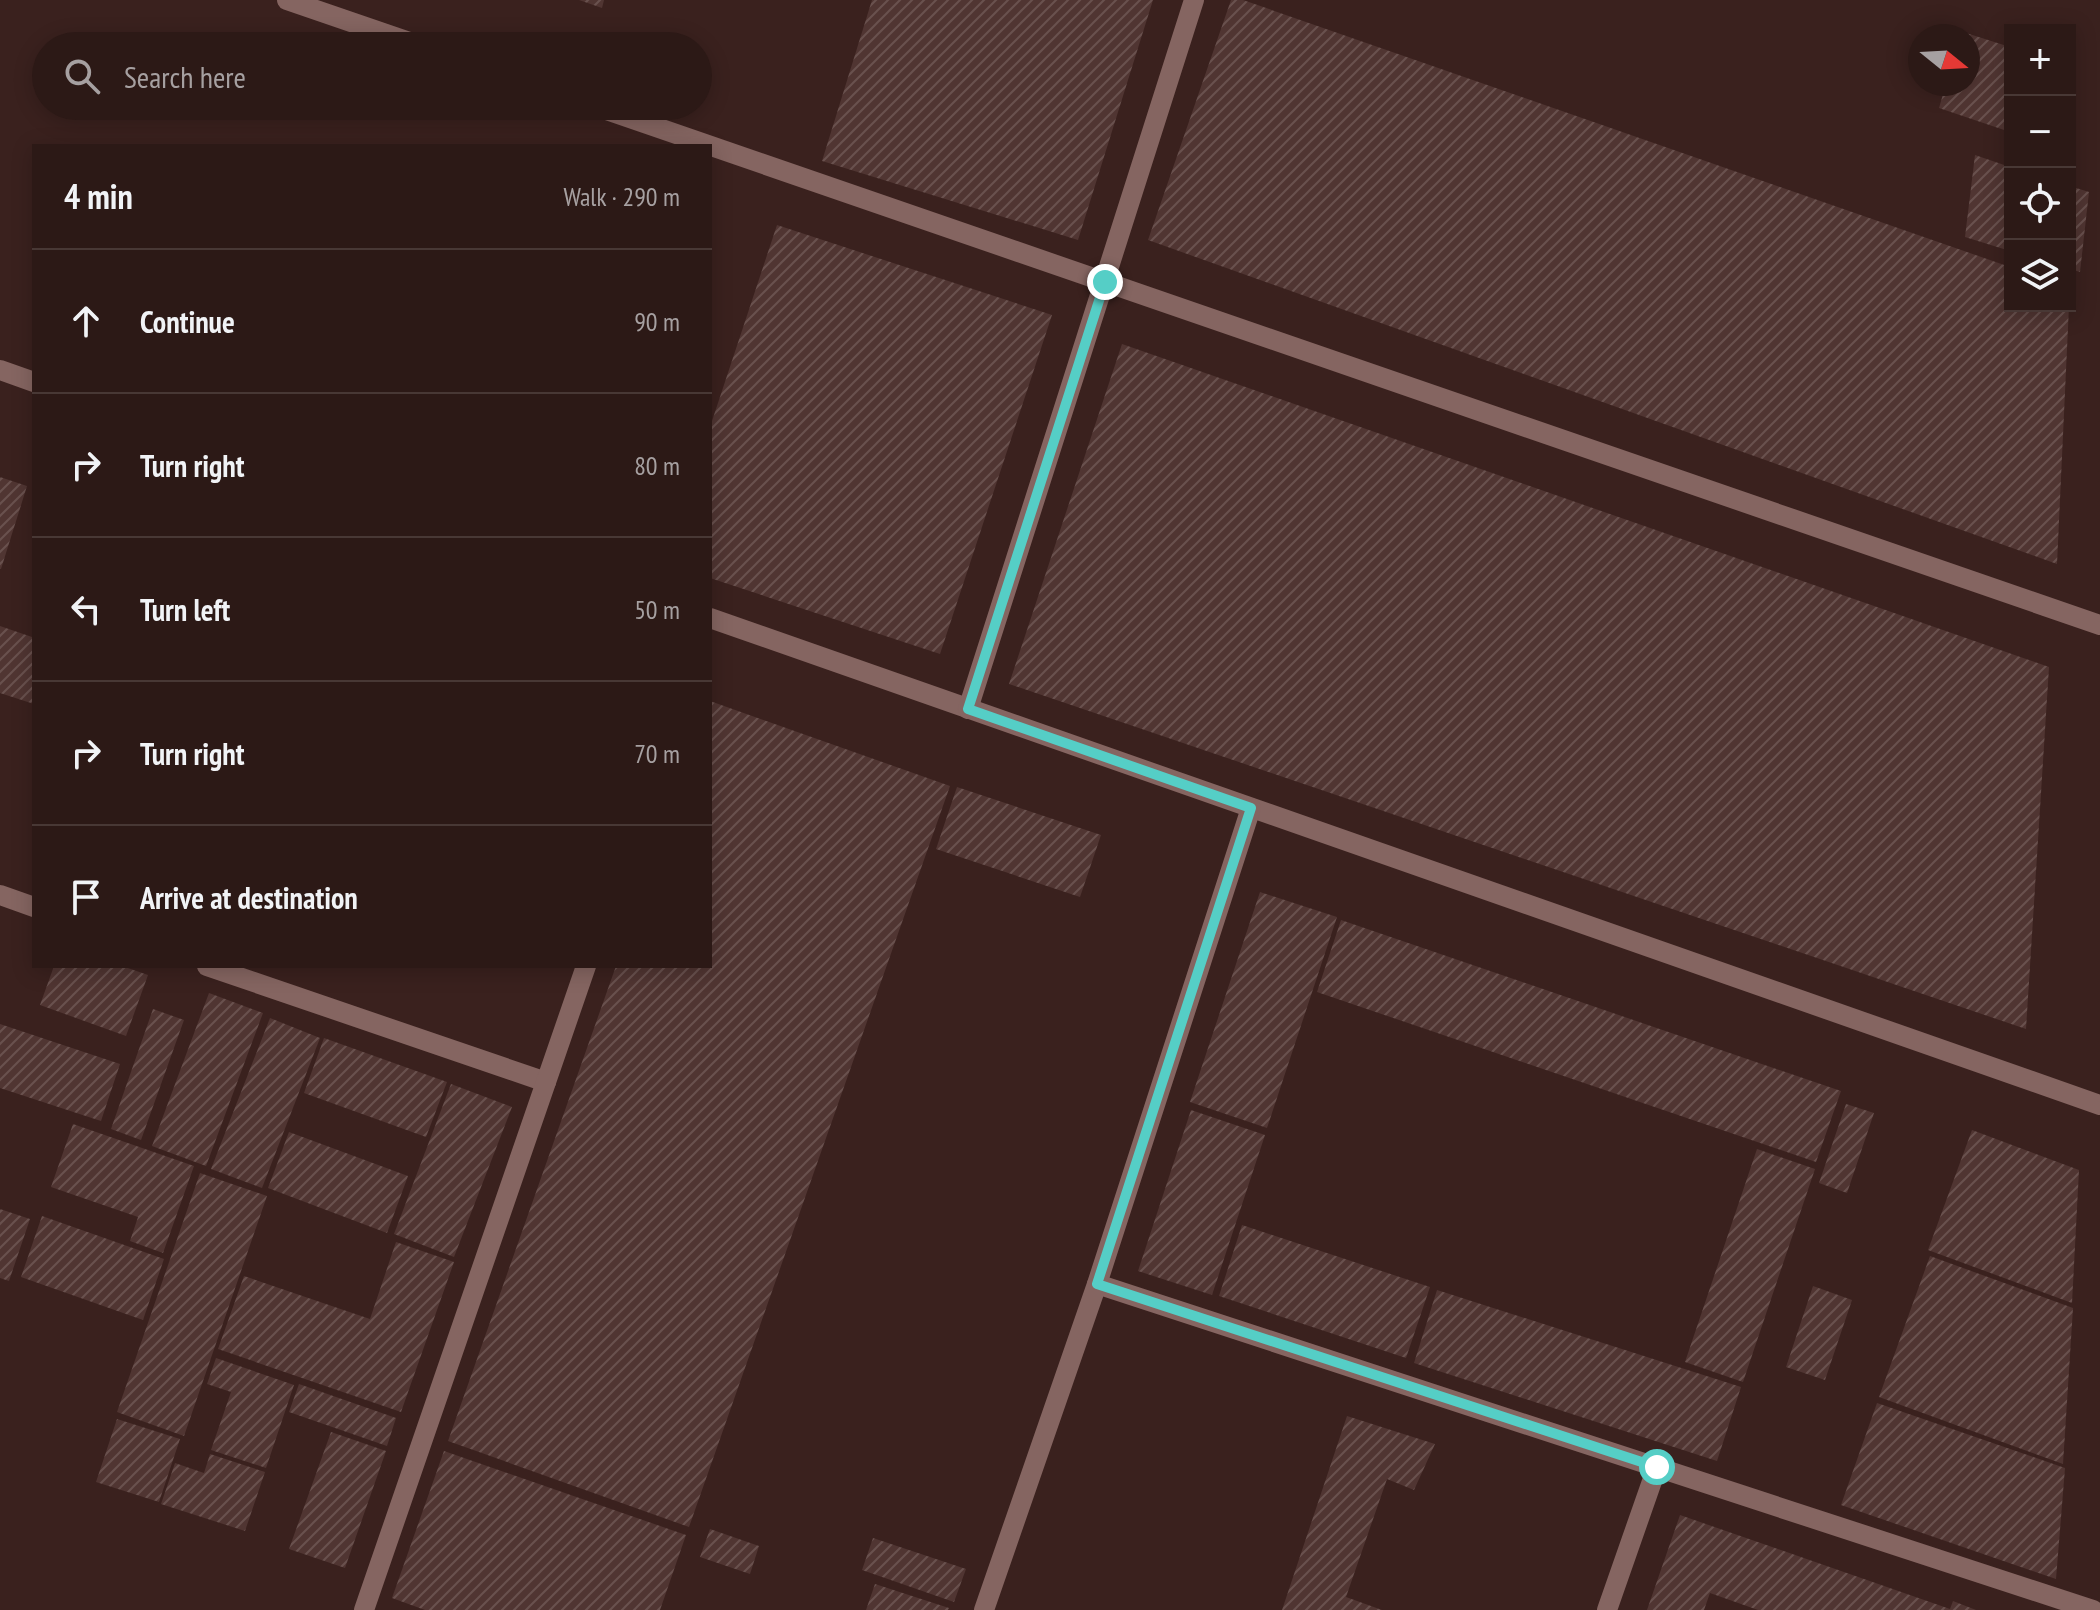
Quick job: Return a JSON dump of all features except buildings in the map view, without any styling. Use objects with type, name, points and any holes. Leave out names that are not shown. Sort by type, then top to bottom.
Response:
[{"type":"street","points":[[287,0],[317,5],[385,32]]},
{"type":"street","points":[[968,709],[1194,0]]},
{"type":"street","points":[[636,120],[705,144]]},
{"type":"street","points":[[712,146],[2100,625]]},
{"type":"street","points":[[0,370],[32,381]]},
{"type":"street","points":[[712,619],[2100,1105]]},
{"type":"street","points":[[984,1610],[1097,1284],[1251,808]]},
{"type":"street","points":[[1,899],[32,907]]},
{"type":"street","points":[[213,968],[546,1082]]},
{"type":"street","points":[[364,1610],[585,968]]},
{"type":"street","points":[[1097,1284],[2093,1610]]},
{"type":"street","points":[[1607,1610],[1657,1467]]},
{"type":"route","points":[[1105,282],[968,709],[1251,808],[1097,1284],[1657,1467]]}]
